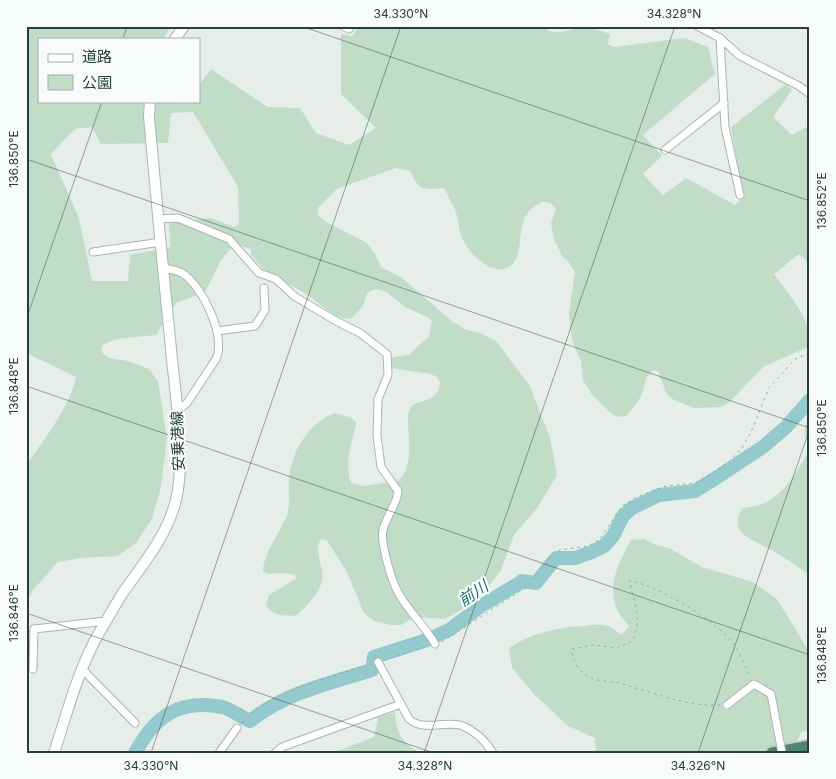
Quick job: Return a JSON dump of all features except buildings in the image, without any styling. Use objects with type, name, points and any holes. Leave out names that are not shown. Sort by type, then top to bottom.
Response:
[{"type":"highway","points":[[772,753],[810,746]]},
{"type":"main road","points":[[176,38],[184,26]]},
{"type":"main road","name":"安乗港線","points":[[54,753],[90,650],[122,596],[154,550],[170,520],[179,481],[180,459],[177,411],[158,219],[149,116],[150,102]]},
{"type":"street","points":[[342,26],[349,29],[351,26]]},
{"type":"street","points":[[697,26],[720,38],[740,56],[782,77],[810,94]]},
{"type":"street","points":[[720,38],[725,127],[740,195]]},
{"type":"street","points":[[666,150],[724,103]]},
{"type":"street","points":[[158,219],[178,218],[229,239],[258,273],[276,279],[294,296],[336,321],[360,332],[387,354],[388,375],[378,399],[377,435],[381,467],[398,491],[398,497],[391,508],[382,532],[384,552],[398,594],[433,640]]},
{"type":"street","points":[[93,252],[161,242]]},
{"type":"street","points":[[163,268],[182,274],[198,289],[217,331],[219,352],[187,404],[177,411]]},
{"type":"street","points":[[217,331],[255,326],[265,310],[264,288]]},
{"type":"street","points":[[33,669],[34,629],[106,621]]},
{"type":"street","points":[[378,662],[412,722],[424,725],[462,726],[476,734],[493,753]]},
{"type":"street","points":[[82,669],[135,722]]},
{"type":"street","points":[[727,705],[754,684],[771,694],[782,753]]},
{"type":"street","points":[[275,753],[282,747],[401,704]]},
{"type":"street","points":[[219,753],[237,728]]},
{"type":"path","points":[[378,662],[433,640],[444,640],[528,586],[553,554],[560,550],[588,546],[599,540],[622,506],[637,497],[666,486],[696,483],[728,463],[742,448],[751,432],[768,388],[795,359],[810,353]]},
{"type":"path","points":[[727,705],[708,706],[686,703],[617,683],[588,677],[572,656],[572,649],[593,646],[618,648],[632,641],[638,628],[634,597],[629,581],[646,584],[699,614],[722,631],[732,642],[754,684]]},
{"type":"path","points":[[237,728],[252,712],[284,693],[368,665]]},
{"type":"green space","points":[[26,26],[171,26],[164,38],[38,38],[38,102],[181,102],[185,104],[186,102],[200,102],[200,84],[211,69],[268,107],[300,108],[316,133],[349,145],[376,128],[341,94],[341,34],[352,36],[359,26],[540,26],[555,32],[586,28],[610,34],[608,44],[613,47],[685,38],[708,47],[715,74],[643,135],[662,156],[643,174],[663,195],[686,178],[735,205],[743,196],[731,127],[786,84],[792,90],[773,117],[792,135],[806,127],[810,131],[810,264],[799,254],[774,274],[803,316],[807,325],[810,346],[763,367],[729,403],[721,407],[694,408],[674,400],[667,395],[658,371],[653,370],[646,380],[639,399],[626,416],[618,417],[612,414],[592,395],[583,380],[581,361],[573,343],[570,328],[569,311],[575,272],[568,261],[562,256],[554,239],[551,223],[556,209],[549,203],[540,203],[531,209],[522,227],[518,256],[514,263],[507,268],[500,269],[486,265],[468,248],[460,232],[455,210],[444,188],[427,189],[419,186],[410,171],[396,168],[337,189],[318,208],[318,215],[328,223],[367,243],[381,267],[401,277],[453,322],[467,330],[480,333],[496,341],[530,386],[550,438],[557,475],[538,507],[514,535],[501,570],[478,600],[445,619],[416,617],[401,625],[374,621],[364,613],[346,570],[327,541],[321,539],[318,549],[322,581],[312,600],[296,616],[272,612],[266,605],[269,595],[297,578],[286,573],[267,574],[263,571],[266,557],[288,511],[289,480],[293,459],[308,432],[324,418],[334,413],[350,417],[356,422],[348,461],[351,483],[364,486],[398,481],[403,475],[409,455],[409,411],[413,405],[435,395],[440,383],[437,377],[431,374],[390,368],[390,359],[409,355],[429,336],[432,321],[429,318],[405,307],[387,292],[375,289],[367,293],[363,306],[352,318],[346,319],[334,315],[303,292],[267,273],[251,255],[251,249],[242,246],[232,247],[220,262],[205,292],[176,303],[156,335],[117,339],[104,344],[101,350],[109,358],[128,361],[149,369],[158,381],[167,439],[161,487],[152,519],[136,543],[118,556],[81,558],[58,562],[33,590],[26,604],[26,465],[62,411],[76,377],[26,353]],"holes":[[[193,112],[238,187],[239,224],[234,227],[211,218],[169,223],[170,247],[130,255],[128,281],[92,281],[79,218],[51,154],[75,129],[92,127],[101,144],[168,143],[171,113]]]},
{"type":"green space","points":[[810,418],[810,449],[805,425]]},
{"type":"green space","points":[[810,449],[810,576],[784,557],[746,536],[740,531],[738,517],[743,508],[764,503],[781,492]]},
{"type":"green space","points":[[644,539],[656,545],[669,548],[702,567],[753,582],[777,599],[810,653],[810,730],[801,732],[793,753],[596,753],[595,738],[568,726],[534,694],[512,668],[509,648],[526,638],[545,632],[564,628],[605,625],[613,628],[621,635],[629,627],[616,607],[613,589],[616,572],[631,540]]},
{"type":"green space","points":[[395,712],[398,732],[419,753],[332,753],[374,737],[378,717]]},
{"type":"waterway","name":"前川","points":[[135,753],[151,729],[160,720],[181,708],[207,705],[222,707],[250,721],[264,711],[293,696],[324,684],[372,670],[374,657],[427,640],[449,630],[481,606],[522,581],[536,583],[556,558],[575,558],[604,546],[613,536],[623,516],[632,508],[659,495],[695,491],[716,478],[764,446],[786,427],[810,400]]}]
